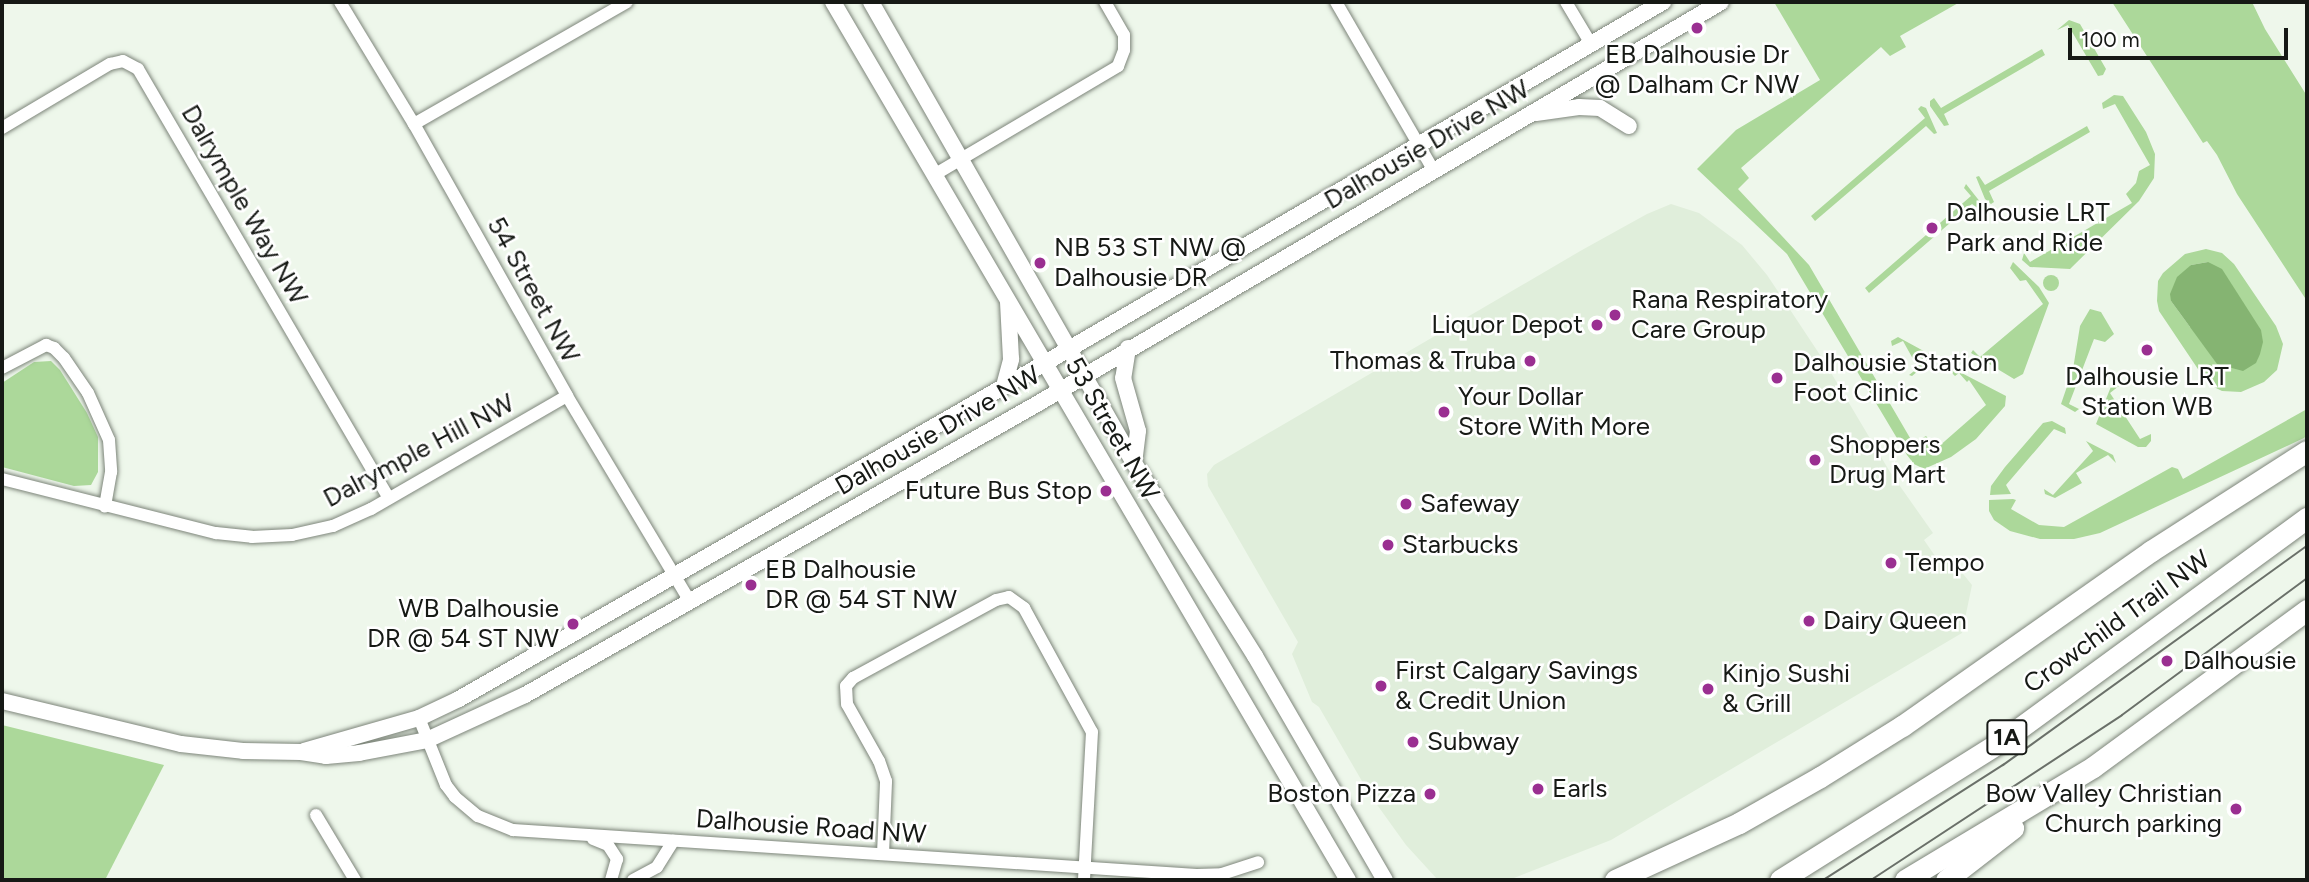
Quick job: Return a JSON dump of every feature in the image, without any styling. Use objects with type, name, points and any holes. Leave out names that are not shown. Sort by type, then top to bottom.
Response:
[{"type":"highway","points":[[1615,880],[1739,823],[1831,771],[1902,726],[2151,551],[2307,452]]},
{"type":"highway","name":"Crowchild Trail NW","points":[[1780,880],[2006,738],[2307,518]]},
{"type":"highway","points":[[1946,880],[2092,767],[2307,610]]},
{"type":"highway","points":[[1905,880],[2092,767]]},
{"type":"street","name":"54 Street NW","points":[[340,2],[414,124],[566,396],[689,600]]},
{"type":"street","points":[[414,124],[627,2]]},
{"type":"street","name":"53 Street NW","points":[[833,2],[1348,880]]},
{"type":"street","name":"53 Street NW","points":[[871,2],[963,159],[1084,376],[1255,656],[1385,880]]},
{"type":"street","points":[[934,175],[1118,66],[1124,50],[1124,35],[1105,2]]},
{"type":"street","points":[[1336,2],[1433,169]]},
{"type":"street","points":[[1566,2],[1591,44]]},
{"type":"street","name":"Dalhousie Drive NW","points":[[302,752],[419,718],[459,699],[1045,363],[1663,2]]},
{"type":"street","name":"Dalhousie Drive NW","points":[[2,701],[181,744],[243,751],[302,752],[326,756],[359,753],[427,740],[524,695],[1060,390],[1721,2]]},
{"type":"street","name":"Dalrymple Way NW","points":[[2,128],[110,64],[123,61],[138,69],[389,498]]},
{"type":"street","points":[[1527,114],[1579,107],[1600,108],[1629,126]]},
{"type":"street","points":[[1004,386],[1011,359],[1009,300]]},
{"type":"street","points":[[2,368],[46,345],[54,348],[64,358],[88,393],[109,440],[111,472],[105,506]]},
{"type":"street","points":[[1128,348],[1123,378],[1138,431],[1135,463]]},
{"type":"street","name":"Dalrymple Hill NW","points":[[2,479],[216,533],[272,537],[332,526],[389,498],[566,396]]},
{"type":"street","points":[[883,854],[886,781],[879,761],[847,704],[846,686],[853,678],[984,606],[1002,597],[1009,597],[1024,608],[1092,732],[1084,874]]},
{"type":"street","name":"Dalhousie Road NW","points":[[419,718],[446,785],[478,816],[513,830],[883,854],[1084,874],[1214,874],[1258,862]]},
{"type":"street","points":[[316,815],[355,880]]},
{"type":"street","points":[[583,835],[608,845],[617,859],[611,880]]},
{"type":"street","points":[[633,880],[657,867],[673,841]]},
{"type":"shaded area","points":[[1774,2],[1960,2],[1900,36],[1906,47],[1890,56],[1881,47],[1741,168],[1749,178],[1738,189],[1809,265],[1913,443],[1926,436],[1937,448],[1986,405],[1969,380],[1967,382],[1959,373],[1955,376],[1949,370],[1952,368],[2006,396],[2005,406],[1976,439],[1951,457],[1924,469],[1914,464],[1907,455],[1787,254],[1697,169],[1736,130],[1820,80]]},
{"type":"shaded area","points":[[2112,2],[2252,2],[2265,29],[2307,96],[2307,301],[2237,194],[2217,155],[2207,141],[2203,143]]},
{"type":"shaded area","points":[[2069,20],[2080,24],[2106,69],[2103,75],[2098,76],[2068,25],[2057,30]]},
{"type":"shaded area","points":[[2042,49],[2045,55],[1944,114],[1949,125],[1944,126],[1930,106],[1930,101],[1934,98],[1941,108]]},
{"type":"shaded area","points":[[2114,95],[2123,96],[2146,132],[2155,154],[2154,178],[2139,201],[2070,269],[2030,267],[2022,260],[2024,253],[2030,262],[2132,203],[2126,194],[2136,183],[2139,171],[2150,165],[2115,104],[2103,109],[2102,103]]},
{"type":"shaded area","points":[[1921,106],[1926,108],[1937,133],[1934,134],[1926,126],[1815,221],[1811,216],[1925,118],[1918,109]]},
{"type":"shaded area","points":[[2087,126],[2090,132],[1989,191],[1994,202],[1991,204],[1985,199],[1976,177],[1979,176],[1985,185]]},
{"type":"shaded area","points":[[1966,184],[1981,203],[1982,211],[1972,204],[1869,293],[1865,288],[1971,196],[1964,188]]},
{"type":"shaded area","points":[[1671,204],[1699,213],[1742,245],[1767,275],[1824,361],[1890,472],[1933,533],[1924,540],[1942,566],[1951,559],[1972,585],[1962,633],[1611,840],[1509,880],[1438,880],[1406,845],[1370,795],[1319,707],[1312,702],[1292,654],[1298,642],[1208,486],[1207,474],[1214,465],[1582,250],[1647,214]]},
{"type":"shaded area","points":[[2206,249],[2222,253],[2234,264],[2276,326],[2283,344],[2277,370],[2264,382],[2241,392],[2222,391],[2208,384],[2159,311],[2158,281],[2163,273],[2185,254]],"holes":[[[2208,262],[2190,327],[2171,301],[2191,265]]]},
{"type":"shaded area","points":[[2013,262],[2039,287],[2049,303],[2023,374],[2014,379],[1971,353],[1973,350],[1980,357],[2043,304],[2026,280],[2020,281],[2010,268]]},
{"type":"shaded area","points":[[2208,262],[2222,269],[2261,330],[2263,342],[2260,354],[2256,363],[2243,371],[2217,364],[2171,301],[2170,294],[2177,277],[2191,265]]},
{"type":"shaded area","points":[[2048,275],[2054,275],[2059,283],[2057,289],[2048,291],[2043,286],[2043,280]]},
{"type":"shaded area","points":[[2090,309],[2101,312],[2114,334],[2105,342],[2094,339],[2069,404],[2079,409],[2075,412],[2061,404],[2073,369],[2080,326]]},
{"type":"shaded area","points":[[1898,337],[1931,355],[1930,361],[1912,376],[1909,375],[1918,368],[1903,341],[1892,346],[1891,341]]},
{"type":"shaded area","points":[[51,361],[60,370],[87,413],[98,437],[98,472],[91,485],[74,486],[2,467],[2,383],[34,362]]},
{"type":"shaded area","points":[[2112,384],[2119,386],[2110,393],[2140,439],[2151,434],[2151,441],[2146,447],[2138,447],[2096,424]]},
{"type":"shaded area","points":[[2307,409],[2307,435],[2304,438],[2100,533],[2074,539],[2040,539],[2010,531],[1994,520],[1989,511],[1989,500],[2013,499],[2016,500],[2011,509],[2039,525],[2064,527],[2172,467],[2178,469],[2183,479]]},
{"type":"shaded area","points":[[2052,421],[2065,428],[2066,434],[2054,429],[2006,485],[2011,494],[1990,495],[1991,486],[2005,467],[2043,423]]},
{"type":"shaded area","points":[[2086,441],[2113,455],[2116,463],[2108,455],[2076,473],[2082,483],[2055,498],[2045,494],[2044,489],[2053,495],[2093,451]]},
{"type":"shaded area","points":[[2,725],[164,765],[105,880],[2,880]]},
{"type":"tram line","points":[[1823,880],[2003,765],[2307,546]]},
{"type":"tram line","points":[[1871,880],[2122,715],[2307,578]]},
{"type":"place","name":"EB Dalhousie Dr @ Dalham Cr NW","points":[[1697,28]]},
{"type":"place","name":"Dalhousie LRT Park and Ride","points":[[1932,228]]},
{"type":"place","name":"NB 53 ST NW @ Dalhousie DR","points":[[1040,263]]},
{"type":"place","name":"Rana Respiratory Care Group","points":[[1615,315]]},
{"type":"place","name":"Liquor Depot","points":[[1597,325]]},
{"type":"place","name":"Dalhousie LRT Station WB","points":[[2147,350]]},
{"type":"place","name":"Thomas & Truba","points":[[1530,361]]},
{"type":"place","name":"Dalhousie Station Foot Clinic","points":[[1777,378]]},
{"type":"place","name":"Your Dollar Store With More","points":[[1444,412]]},
{"type":"place","name":"Shoppers Drug Mart","points":[[1815,460]]},
{"type":"place","name":"Future Bus Stop","points":[[1106,491]]},
{"type":"place","name":"Safeway","points":[[1406,504]]},
{"type":"place","name":"Starbucks","points":[[1388,545]]},
{"type":"place","name":"Tempo","points":[[1891,563]]},
{"type":"place","name":"EB Dalhousie DR @ 54 ST NW","points":[[751,585]]},
{"type":"place","name":"Dairy Queen","points":[[1809,621]]},
{"type":"place","name":"WB Dalhousie DR @ 54 ST NW","points":[[573,624]]},
{"type":"place","name":"Dalhousie","points":[[2167,661]]},
{"type":"place","name":"First Calgary Savings & Credit Union","points":[[1381,686]]},
{"type":"place","name":"Kinjo Sushi & Grill","points":[[1708,689]]},
{"type":"place","name":"Subway","points":[[1413,742]]},
{"type":"place","name":"Earls","points":[[1538,789]]},
{"type":"place","name":"Boston Pizza","points":[[1430,794]]},
{"type":"place","name":"Bow Valley Christian Church parking","points":[[2236,809]]}]
